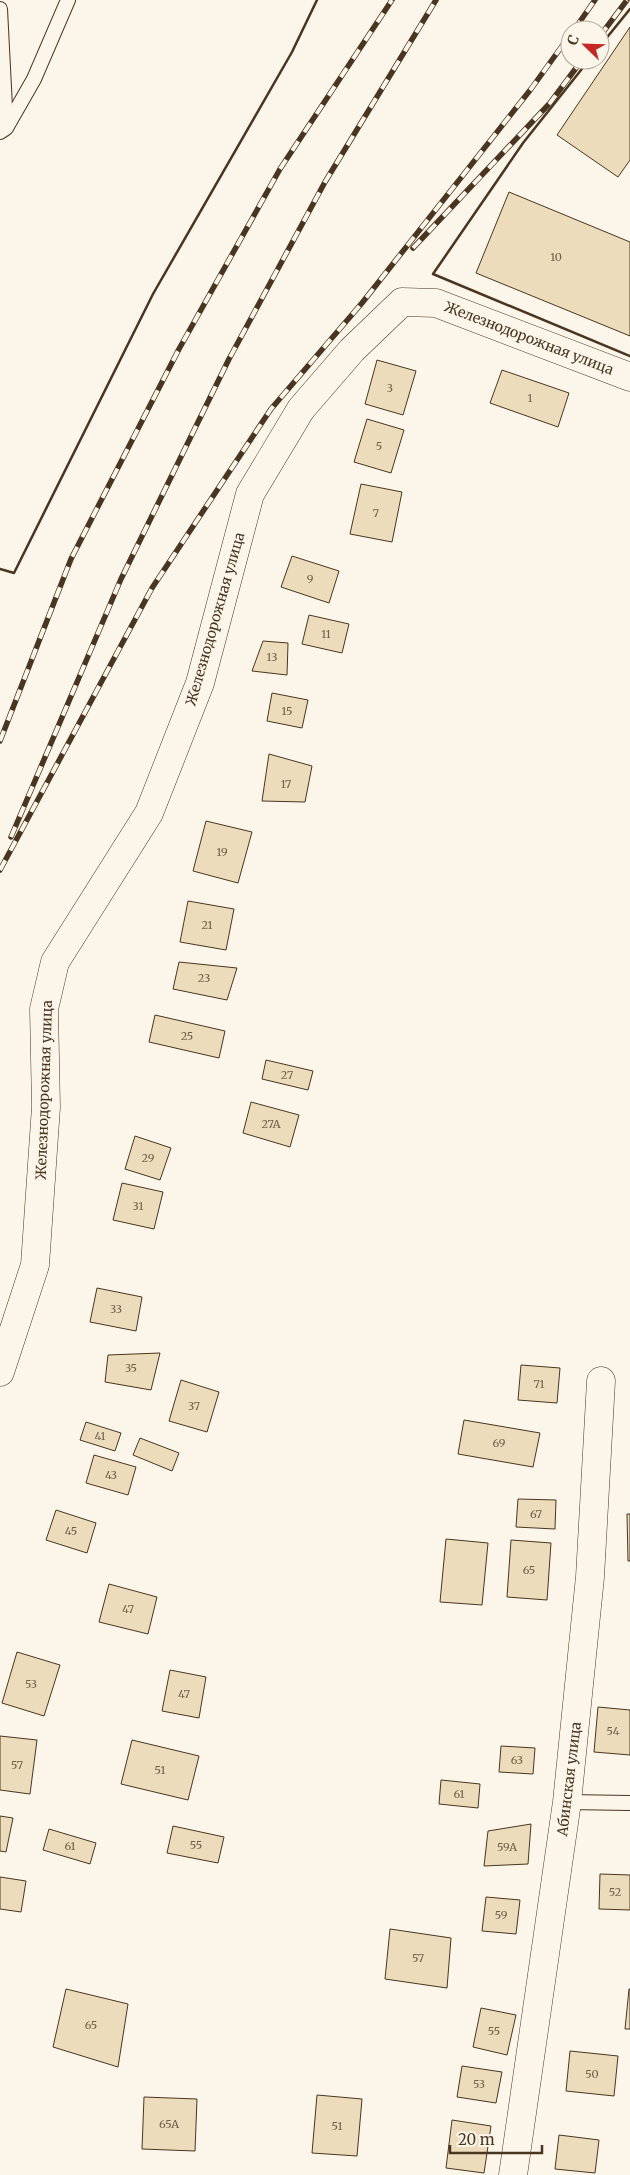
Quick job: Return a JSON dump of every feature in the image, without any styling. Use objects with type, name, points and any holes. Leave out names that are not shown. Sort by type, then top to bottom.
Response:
[{"type":"street","name":"Железнодорожная улица","points":[[0,1372],[35,1265],[46,1107],[44,1008],[55,962],[149,813],[200,683],[250,494],[301,409],[352,350],[402,302],[436,303],[630,377]]},
{"type":"street","name":"Абинская улица","points":[[513,2175],[567,1802],[590,1577],[601,1381]]},
{"type":"lane","points":[[3,130],[34,79],[68,0]]},
{"type":"lane","points":[[0,9],[3,130]]},
{"type":"lane","points":[[567,1802],[630,1803]]},
{"type":"building","points":[[630,27],[630,160],[618,177],[557,135],[601,70],[610,70],[610,57]]},
{"type":"building","points":[[509,192],[630,242],[630,336],[476,273]]},
{"type":"building","points":[[377,360],[416,371],[403,415],[365,404]]},
{"type":"building","points":[[502,370],[569,393],[558,427],[490,403]]},
{"type":"building","points":[[367,419],[404,430],[391,473],[354,462]]},
{"type":"building","points":[[361,484],[402,492],[392,542],[350,534]]},
{"type":"building","points":[[292,556],[339,571],[329,603],[281,587]]},
{"type":"building","points":[[309,615],[349,624],[342,653],[302,644]]},
{"type":"building","points":[[263,641],[288,643],[287,675],[252,671]]},
{"type":"building","points":[[272,693],[308,700],[302,728],[267,721]]},
{"type":"building","points":[[269,754],[312,766],[305,802],[262,801]]},
{"type":"building","points":[[206,821],[252,832],[238,883],[193,871]]},
{"type":"building","points":[[188,901],[234,909],[226,950],[180,942]]},
{"type":"building","points":[[179,962],[237,968],[227,1000],[173,989]]},
{"type":"building","points":[[155,1015],[225,1031],[219,1058],[149,1042]]},
{"type":"building","points":[[266,1060],[313,1071],[308,1090],[262,1079]]},
{"type":"building","points":[[251,1102],[299,1115],[290,1147],[243,1133]]},
{"type":"building","points":[[135,1136],[171,1148],[160,1180],[125,1169]]},
{"type":"building","points":[[122,1183],[163,1192],[154,1229],[113,1220]]},
{"type":"building","points":[[97,1288],[142,1297],[136,1331],[90,1322]]},
{"type":"building","points":[[160,1353],[151,1390],[105,1382],[108,1355]]},
{"type":"building","points":[[521,1365],[560,1368],[557,1403],[518,1400]]},
{"type":"building","points":[[181,1380],[219,1392],[207,1432],[169,1421]]},
{"type":"building","points":[[464,1420],[540,1433],[533,1467],[458,1454]]},
{"type":"building","points":[[86,1422],[121,1433],[115,1451],[80,1440]]},
{"type":"building","points":[[140,1438],[179,1453],[172,1471],[133,1455]]},
{"type":"building","points":[[94,1455],[136,1467],[128,1495],[86,1483]]},
{"type":"building","points":[[518,1499],[556,1500],[555,1529],[516,1527]]},
{"type":"building","points":[[56,1510],[96,1523],[87,1553],[46,1540]]},
{"type":"building","points":[[627,1514],[630,1514],[630,1561],[628,1561]]},
{"type":"building","points":[[446,1539],[488,1543],[482,1605],[440,1602]]},
{"type":"building","points":[[511,1540],[551,1543],[547,1600],[507,1597]]},
{"type":"building","points":[[109,1584],[157,1597],[148,1634],[99,1622]]},
{"type":"building","points":[[17,1652],[60,1665],[44,1716],[2,1703]]},
{"type":"building","points":[[170,1670],[206,1677],[199,1718],[162,1711]]},
{"type":"building","points":[[598,1707],[630,1710],[630,1755],[594,1752]]},
{"type":"building","points":[[0,1736],[37,1740],[30,1794],[0,1790]]},
{"type":"building","points":[[132,1740],[199,1756],[188,1800],[121,1784]]},
{"type":"building","points":[[501,1746],[535,1748],[533,1774],[499,1772]]},
{"type":"building","points":[[441,1780],[480,1784],[478,1808],[439,1804]]},
{"type":"building","points":[[0,1816],[13,1818],[6,1852],[0,1851]]},
{"type":"building","points":[[531,1824],[528,1864],[484,1866],[488,1831]]},
{"type":"building","points":[[173,1826],[224,1837],[218,1863],[167,1853]]},
{"type":"building","points":[[49,1829],[96,1843],[90,1864],[43,1850]]},
{"type":"building","points":[[600,1874],[630,1875],[630,1910],[599,1909]]},
{"type":"building","points":[[0,1877],[26,1881],[21,1912],[0,1909]]},
{"type":"building","points":[[486,1897],[520,1900],[516,1934],[482,1931]]},
{"type":"building","points":[[390,1929],[451,1938],[447,1988],[385,1979]]},
{"type":"building","points":[[66,1989],[128,2004],[118,2067],[53,2047]]},
{"type":"building","points":[[629,1989],[630,2029],[625,2029]]},
{"type":"building","points":[[481,2008],[516,2015],[507,2055],[473,2047]]},
{"type":"building","points":[[570,2051],[618,2056],[614,2096],[566,2091]]},
{"type":"building","points":[[462,2066],[502,2072],[496,2103],[457,2097]]},
{"type":"building","points":[[317,2095],[362,2099],[357,2156],[312,2153]]},
{"type":"building","points":[[144,2097],[197,2099],[195,2151],[142,2149]]},
{"type":"building","points":[[452,2120],[491,2126],[484,2173],[446,2168]]},
{"type":"building","points":[[559,2135],[599,2140],[595,2173],[555,2169]]},
{"type":"railway","points":[[0,741],[71,559],[179,349],[280,169],[392,0]]},
{"type":"railway","points":[[11,837],[121,579],[229,359],[325,182],[436,0]]},
{"type":"railway","points":[[581,20],[595,0]]},
{"type":"railway","points":[[610,23],[627,0]]},
{"type":"railway","points":[[0,870],[152,588],[271,409],[362,303],[531,89],[560,49]]},
{"type":"railway","points":[[413,248],[550,103],[575,70]]},
{"type":"wall","points":[[0,569],[14,573],[153,294],[292,52],[317,0]]},
{"type":"wall","points":[[610,34],[630,9]]},
{"type":"wall","points":[[581,70],[523,143],[433,274],[630,356]]}]
